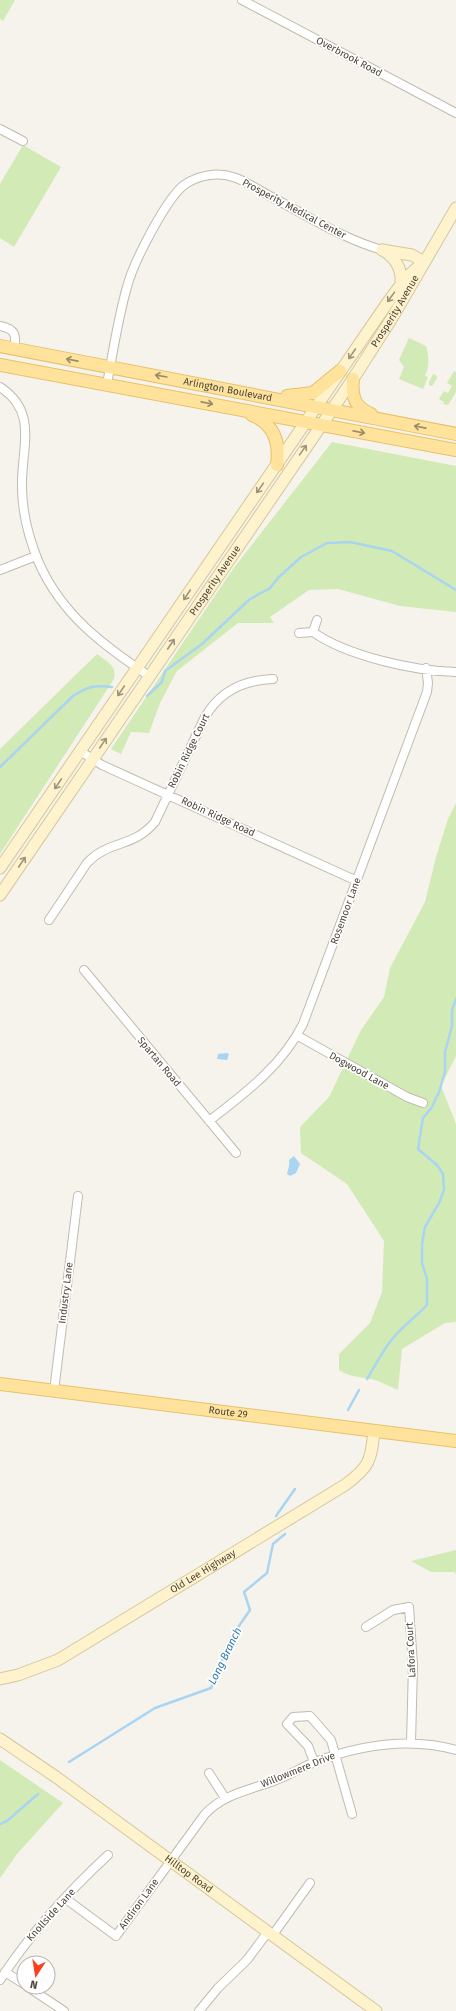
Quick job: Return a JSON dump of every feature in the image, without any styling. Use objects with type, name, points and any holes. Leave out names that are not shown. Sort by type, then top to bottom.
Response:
[{"type":"main road","name":"Prosperity Avenue","points":[[0,895],[353,379],[392,318],[456,208]]},
{"type":"main road","points":[[382,250],[404,253],[424,262]]},
{"type":"main road","points":[[382,250],[393,258],[399,266],[401,284]]},
{"type":"main road","name":"Prosperity Avenue","points":[[0,868],[401,284],[424,262]]},
{"type":"main road","name":"Arlington Boulevard","points":[[0,346],[456,434]]},
{"type":"main road","name":"Arlington Boulevard","points":[[0,365],[456,450]]},
{"type":"main road","points":[[268,397],[302,395],[313,392],[340,372]]},
{"type":"main road","points":[[353,379],[352,395],[356,405],[365,412],[385,420]]},
{"type":"main road","points":[[224,406],[257,417],[269,426],[276,437],[278,446],[277,465]]},
{"type":"main road","name":"Route 29","points":[[0,1384],[456,1441]]},
{"type":"main road","name":"Old Lee Highway","points":[[0,1679],[18,1676],[64,1657],[345,1485],[355,1478],[368,1463],[372,1450],[374,1431]]},
{"type":"main road","name":"Hilltop Road","points":[[0,1739],[56,1777],[376,2011]]},
{"type":"street","name":"Overbrook Road","points":[[242,0],[456,113]]},
{"type":"street","points":[[0,129],[23,141]]},
{"type":"street","name":"Prosperity Medical Center","points":[[106,384],[127,285],[138,260],[174,195],[185,184],[197,178],[217,174],[232,177],[295,209],[336,233],[382,250]]},
{"type":"street","points":[[0,326],[11,328],[14,331],[16,338],[14,349]]},
{"type":"street","points":[[0,387],[18,404],[26,426],[22,472],[23,504],[36,556],[49,584],[73,617],[98,640],[149,676]]},
{"type":"street","points":[[0,570],[36,556]]},
{"type":"street","points":[[313,632],[317,620]]},
{"type":"street","points":[[299,633],[313,632],[320,637],[362,655],[426,668],[456,672],[456,666]]},
{"type":"street","name":"Rosemoor Lane","points":[[209,1121],[264,1076],[290,1048],[298,1036],[427,692],[428,683],[426,668]]},
{"type":"street","name":"Robin Ridge Court","points":[[49,920],[87,863],[103,849],[137,838],[147,832],[155,822],[205,717],[215,702],[228,690],[242,684],[273,679]]},
{"type":"street","name":"Robin Ridge Road","points":[[80,751],[92,759],[357,881]]},
{"type":"street","name":"Spartan Road","points":[[84,970],[236,1153]]},
{"type":"street","name":"Dogwood Lane","points":[[298,1036],[406,1097],[423,1103]]},
{"type":"street","name":"Industry Lane","points":[[54,1390],[78,1196]]},
{"type":"street","name":"Lafora Court","points":[[366,1627],[393,1610],[409,1607],[413,1665],[411,1743]]},
{"type":"street","points":[[314,1762],[308,1746],[287,1724],[293,1718],[310,1716],[331,1740],[352,1814]]},
{"type":"street","name":"Willowmere Drive","points":[[171,1861],[205,1814],[214,1805],[225,1798],[278,1780],[314,1762],[335,1755],[383,1745],[411,1743],[456,1750]]},
{"type":"street","points":[[209,1773],[225,1798]]},
{"type":"street","name":"Knollside Lane","points":[[0,1980],[34,1934],[108,1855]]},
{"type":"street","name":"Andiron Lane","points":[[66,1899],[116,1936],[171,1861]]},
{"type":"street","points":[[199,2011],[218,1988],[247,1960],[270,1934],[310,1883]]},
{"type":"street","points":[[5,1972],[16,1979]]},
{"type":"street","points":[[40,1995],[64,2011]]},
{"type":"green space","points":[[0,0],[15,0],[3,21],[0,19]]},
{"type":"green space","points":[[23,145],[61,167],[14,247],[0,238],[0,184]]},
{"type":"green space","points":[[409,338],[426,346],[428,354],[428,368],[425,376],[428,377],[423,389],[399,379],[404,367],[399,360]]},
{"type":"green space","points":[[454,371],[456,372],[456,392],[448,405],[443,404],[444,402],[439,399],[444,391],[448,393],[452,386],[447,383]]},
{"type":"green space","points":[[433,374],[436,375],[437,378],[432,386],[429,385],[429,382]]},
{"type":"green space","points":[[332,442],[456,466],[456,612],[400,606],[338,589],[309,590],[270,617],[274,623],[238,623],[177,671],[160,703],[149,733],[131,732],[121,754],[111,749],[233,569]]},
{"type":"green space","points":[[97,654],[113,667],[115,674],[114,679],[0,854],[0,749]]},
{"type":"green space","points":[[456,803],[456,1056],[441,1086],[456,1124],[456,1322],[445,1323],[402,1349],[398,1390],[373,1379],[349,1375],[339,1370],[339,1354],[370,1323],[382,1292],[384,1241],[347,1184],[301,1153],[300,1127],[329,1097],[361,1030],[384,997],[390,968],[425,902],[436,857],[448,819]]},
{"type":"green space","points":[[456,1550],[456,1575],[455,1572],[431,1572],[411,1561]]},
{"type":"green space","points":[[0,1760],[63,1803],[17,1854],[0,1878]]},
{"type":"water","points":[[218,1054],[229,1054],[227,1060],[217,1059]]},
{"type":"water","points":[[294,1156],[300,1164],[296,1173],[290,1176],[287,1174],[289,1160]]},
{"type":"waterway","points":[[147,696],[162,682],[165,671],[202,644],[250,599],[270,588],[279,577],[301,557],[327,543],[350,542],[392,551],[456,590]]},
{"type":"waterway","points":[[0,767],[73,696],[92,687],[112,687]]},
{"type":"waterway","name":"Long Branch","points":[[367,1379],[391,1340],[427,1305],[427,1279],[422,1263],[422,1244],[425,1227],[439,1203],[444,1190],[443,1174],[437,1165],[418,1149],[423,1118],[432,1107],[439,1092],[445,1072],[445,1052],[452,1026],[452,1010],[456,999]]},
{"type":"waterway","name":"Long Branch","points":[[348,1410],[359,1390]]},
{"type":"waterway","name":"Long Branch","points":[[276,1516],[295,1489]]},
{"type":"waterway","name":"Long Branch","points":[[69,1762],[155,1708],[211,1688],[232,1636],[250,1610],[244,1592],[267,1573],[273,1544],[285,1534]]},
{"type":"waterway","name":"Long Branch","points":[[0,1824],[7,1821],[38,1794]]}]
